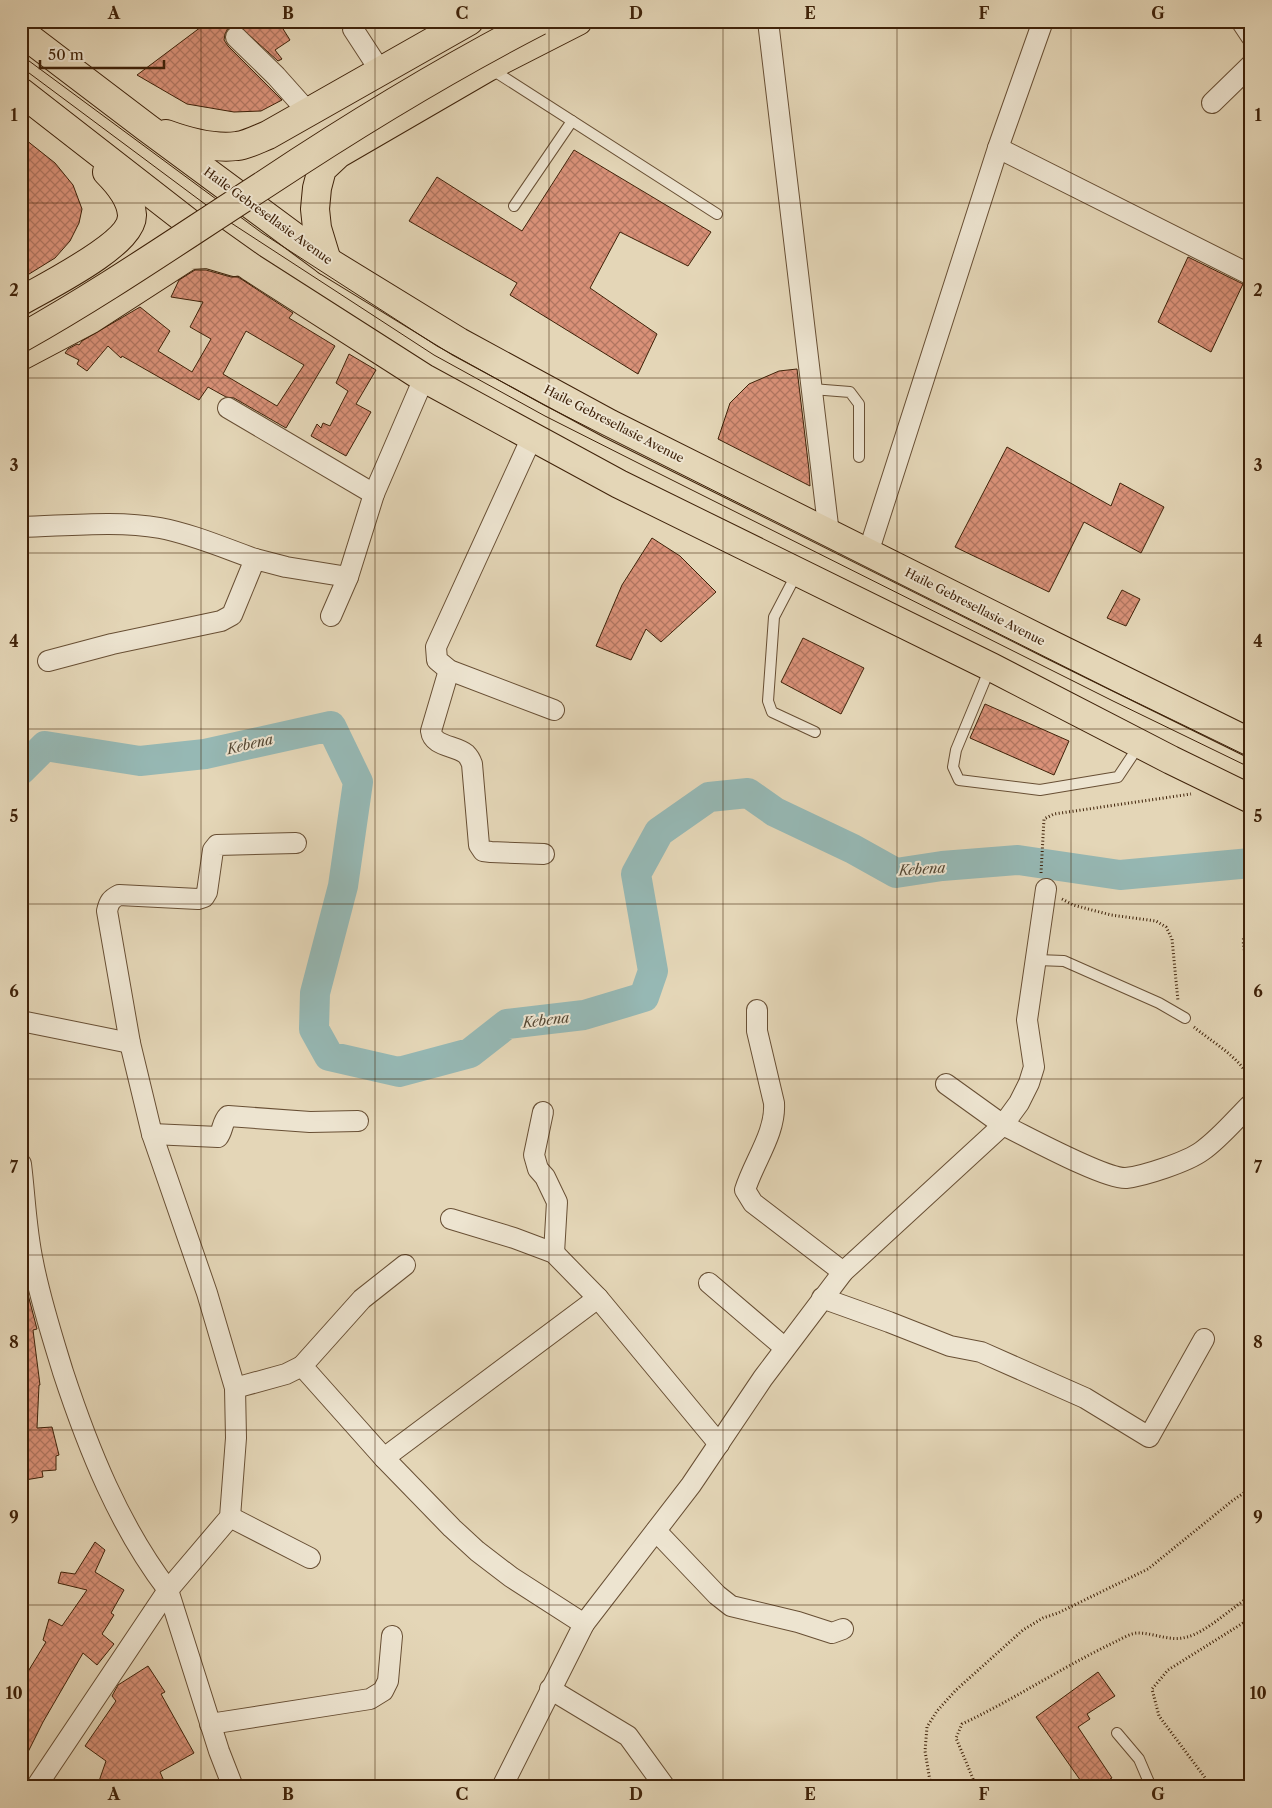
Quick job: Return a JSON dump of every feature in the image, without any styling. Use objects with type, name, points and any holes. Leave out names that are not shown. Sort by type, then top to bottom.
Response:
[{"type":"main road","points":[[146,127],[183,140],[211,145],[238,146],[268,135],[309,113],[469,21]]},
{"type":"main road","points":[[21,321],[150,241],[359,103],[504,21]]},
{"type":"main road","points":[[21,338],[68,312],[132,272],[383,108],[486,48],[539,21]]},
{"type":"main road","points":[[327,261],[317,228],[315,209],[322,169],[338,154],[488,68],[578,21]]},
{"type":"main road","name":"Haile Gebresellasie Avenue","points":[[21,32],[327,261],[468,347],[610,424],[1251,743]]},
{"type":"main road","points":[[21,92],[67,126],[172,210],[252,268],[424,378],[619,484],[1251,798]]},
{"type":"main road","points":[[21,301],[106,251],[123,235],[132,217],[130,201],[116,182],[67,126]]},
{"type":"main road","points":[[21,356],[91,319],[190,255],[208,254],[252,268]]},
{"type":"street","points":[[768,21],[829,534]]},
{"type":"street","points":[[868,553],[998,148],[1043,21]]},
{"type":"street","points":[[1241,21],[1251,36]]},
{"type":"street","points":[[353,29],[381,72]]},
{"type":"street","points":[[236,37],[276,76],[309,113]]},
{"type":"street","points":[[1212,103],[1251,65]]},
{"type":"street","points":[[998,148],[1251,275]]},
{"type":"street","points":[[331,616],[348,577],[374,494],[424,378]]},
{"type":"street","points":[[228,408],[374,494]]},
{"type":"street","points":[[532,437],[436,647],[437,660],[449,670],[554,710]]},
{"type":"street","points":[[21,528],[128,525],[160,528],[255,559],[286,567],[348,577]]},
{"type":"street","points":[[48,661],[112,644],[221,621],[232,614],[255,559]]},
{"type":"street","points":[[449,670],[431,731],[435,740],[466,754],[472,764],[479,845],[483,850],[491,852],[544,854]]},
{"type":"street","points":[[36,1787],[168,1590],[230,1517],[236,1438],[235,1388],[207,1293],[152,1134],[130,1042],[107,911],[112,899],[119,895],[198,899],[204,897],[207,892],[213,850],[217,845],[296,843]]},
{"type":"street","points":[[502,1787],[584,1624],[656,1531],[822,1298],[843,1272],[1003,1124],[1019,1104],[1029,1084],[1034,1066],[1027,1020],[1037,960],[1044,882]]},
{"type":"street","points":[[757,1010],[757,1031],[775,1114],[745,1190],[753,1203],[843,1272]]},
{"type":"street","points":[[21,1021],[130,1042]]},
{"type":"street","points":[[946,1084],[1003,1124],[1079,1162],[1125,1178],[1163,1169],[1201,1152],[1249,1106]]},
{"type":"street","points":[[544,1112],[534,1154],[538,1169],[545,1177],[557,1202],[554,1253]]},
{"type":"street","points":[[152,1134],[218,1137],[228,1116],[310,1122],[358,1122]]},
{"type":"street","points":[[21,1164],[32,1260],[47,1322],[73,1402],[102,1477],[152,1570],[168,1590],[210,1724],[233,1787]]},
{"type":"street","points":[[452,1219],[514,1238],[554,1253],[598,1298],[719,1444]]},
{"type":"street","points":[[235,1388],[286,1374],[302,1366],[362,1299],[405,1265]]},
{"type":"street","points":[[710,1283],[785,1348]]},
{"type":"street","points":[[384,1458],[598,1298]]},
{"type":"street","points":[[822,1298],[950,1346],[981,1352],[1085,1398],[1149,1437],[1204,1339]]},
{"type":"street","points":[[302,1366],[384,1458],[477,1551],[511,1577],[584,1624]]},
{"type":"street","points":[[230,1517],[310,1558]]},
{"type":"street","points":[[656,1531],[716,1595],[731,1606],[798,1622],[832,1633],[843,1629]]},
{"type":"street","points":[[210,1724],[370,1699],[383,1691],[388,1682],[392,1636]]},
{"type":"street","points":[[550,1689],[628,1736],[665,1787]]},
{"type":"lane","points":[[488,68],[717,214]]},
{"type":"lane","points":[[514,206],[572,121]]},
{"type":"lane","points":[[812,389],[850,392],[860,404],[859,457]]},
{"type":"lane","points":[[797,573],[774,617],[768,701],[772,712],[815,732]]},
{"type":"lane","points":[[991,668],[956,750],[952,767],[959,780],[1040,790],[1118,777],[1140,744]]},
{"type":"lane","points":[[1037,960],[1064,961],[1159,1003],[1185,1018]]},
{"type":"lane","points":[[1117,1733],[1139,1759],[1151,1787]]},
{"type":"path","points":[[1214,781],[1191,794],[1054,814],[1044,819],[1042,839],[1044,882],[1073,905],[1111,914],[1156,921],[1166,927],[1172,939],[1179,1002],[1185,1018],[1241,1065],[1248,1077],[1249,1106]]},
{"type":"path","points":[[1251,923],[1243,940],[1248,978],[1251,984]]},
{"type":"path","points":[[930,1787],[924,1751],[927,1727],[937,1711],[956,1690],[1023,1630],[1043,1618],[1058,1613],[1148,1569],[1232,1501],[1251,1488]]},
{"type":"path","points":[[980,1787],[974,1780],[956,1738],[962,1724],[1117,1641],[1136,1633],[1186,1638],[1201,1631],[1236,1604],[1251,1596]]},
{"type":"path","points":[[1209,1787],[1206,1779],[1159,1716],[1152,1689],[1168,1670],[1251,1618]]},
{"type":"building","points":[[209,21],[278,21],[290,40],[275,50],[282,59],[278,61],[239,26],[228,28],[224,40],[282,100],[261,111],[234,112],[187,104],[137,75]]},
{"type":"building","points":[[21,136],[55,163],[73,185],[82,209],[79,223],[70,241],[55,258],[21,279]]},
{"type":"building","points":[[574,150],[711,232],[688,266],[620,232],[590,288],[657,334],[638,374],[510,295],[517,283],[409,221],[437,177],[522,231]]},
{"type":"building","points":[[1188,257],[1243,284],[1211,352],[1158,322]]},
{"type":"building","points":[[195,270],[206,270],[238,277],[293,313],[289,318],[335,346],[286,428],[234,398],[226,397],[208,387],[199,400],[122,356],[121,358],[108,346],[87,371],[77,364],[79,360],[65,353],[68,349],[77,344],[79,345],[82,341],[140,307],[170,331],[158,351],[192,372],[211,339],[190,327],[203,302],[171,297],[179,280]],"holes":[[[246,331],[304,365],[277,406],[223,374]]]},
{"type":"building","points":[[349,354],[376,370],[356,404],[371,412],[346,456],[311,436],[317,424],[321,428],[323,423],[330,426],[348,391],[336,383]]},
{"type":"building","points":[[797,369],[810,486],[718,439],[730,403],[749,384],[779,371]]},
{"type":"building","points":[[1007,447],[1111,506],[1120,483],[1164,507],[1141,553],[1084,522],[1049,592],[955,547]]},
{"type":"building","points":[[652,538],[680,556],[716,592],[661,642],[646,629],[631,660],[596,646],[622,585]]},
{"type":"building","points":[[1122,590],[1140,599],[1126,626],[1107,618]]},
{"type":"building","points":[[803,638],[864,668],[841,714],[781,682]]},
{"type":"building","points":[[985,704],[1069,741],[1054,775],[970,738]]},
{"type":"building","points":[[21,1279],[24,1279],[37,1329],[33,1330],[40,1385],[37,1428],[52,1427],[59,1455],[56,1456],[56,1470],[42,1471],[43,1477],[25,1480],[21,1454]]},
{"type":"building","points":[[95,1542],[105,1550],[95,1572],[124,1590],[111,1613],[114,1615],[102,1634],[114,1644],[97,1665],[83,1653],[43,1722],[21,1766],[21,1683],[46,1642],[43,1640],[49,1619],[62,1626],[87,1590],[58,1583],[61,1572],[75,1574]]},
{"type":"building","points":[[148,1666],[165,1692],[161,1694],[194,1753],[160,1772],[164,1781],[156,1784],[155,1787],[97,1787],[106,1761],[85,1746],[116,1701],[112,1696],[118,1685]]},
{"type":"building","points":[[1098,1672],[1115,1696],[1087,1714],[1090,1719],[1078,1727],[1116,1787],[1085,1787],[1036,1717]]},
{"type":"waterway","name":"Kebena","points":[[21,770],[45,746],[140,761],[205,754],[331,726],[358,782],[343,886],[315,993],[314,1029],[329,1056],[399,1072],[470,1053],[507,1024],[584,1015],[644,997],[653,971],[636,874],[659,832],[709,797],[748,793],[775,812],[853,849],[896,873],[942,866],[1018,860],[1120,875],[1251,863]]},
{"type":"tram line","points":[[21,55],[262,233],[437,346],[601,434],[1111,690],[1251,758]]},
{"type":"tram line","points":[[21,67],[225,219],[434,355],[545,416],[1113,701],[1251,768]]}]
